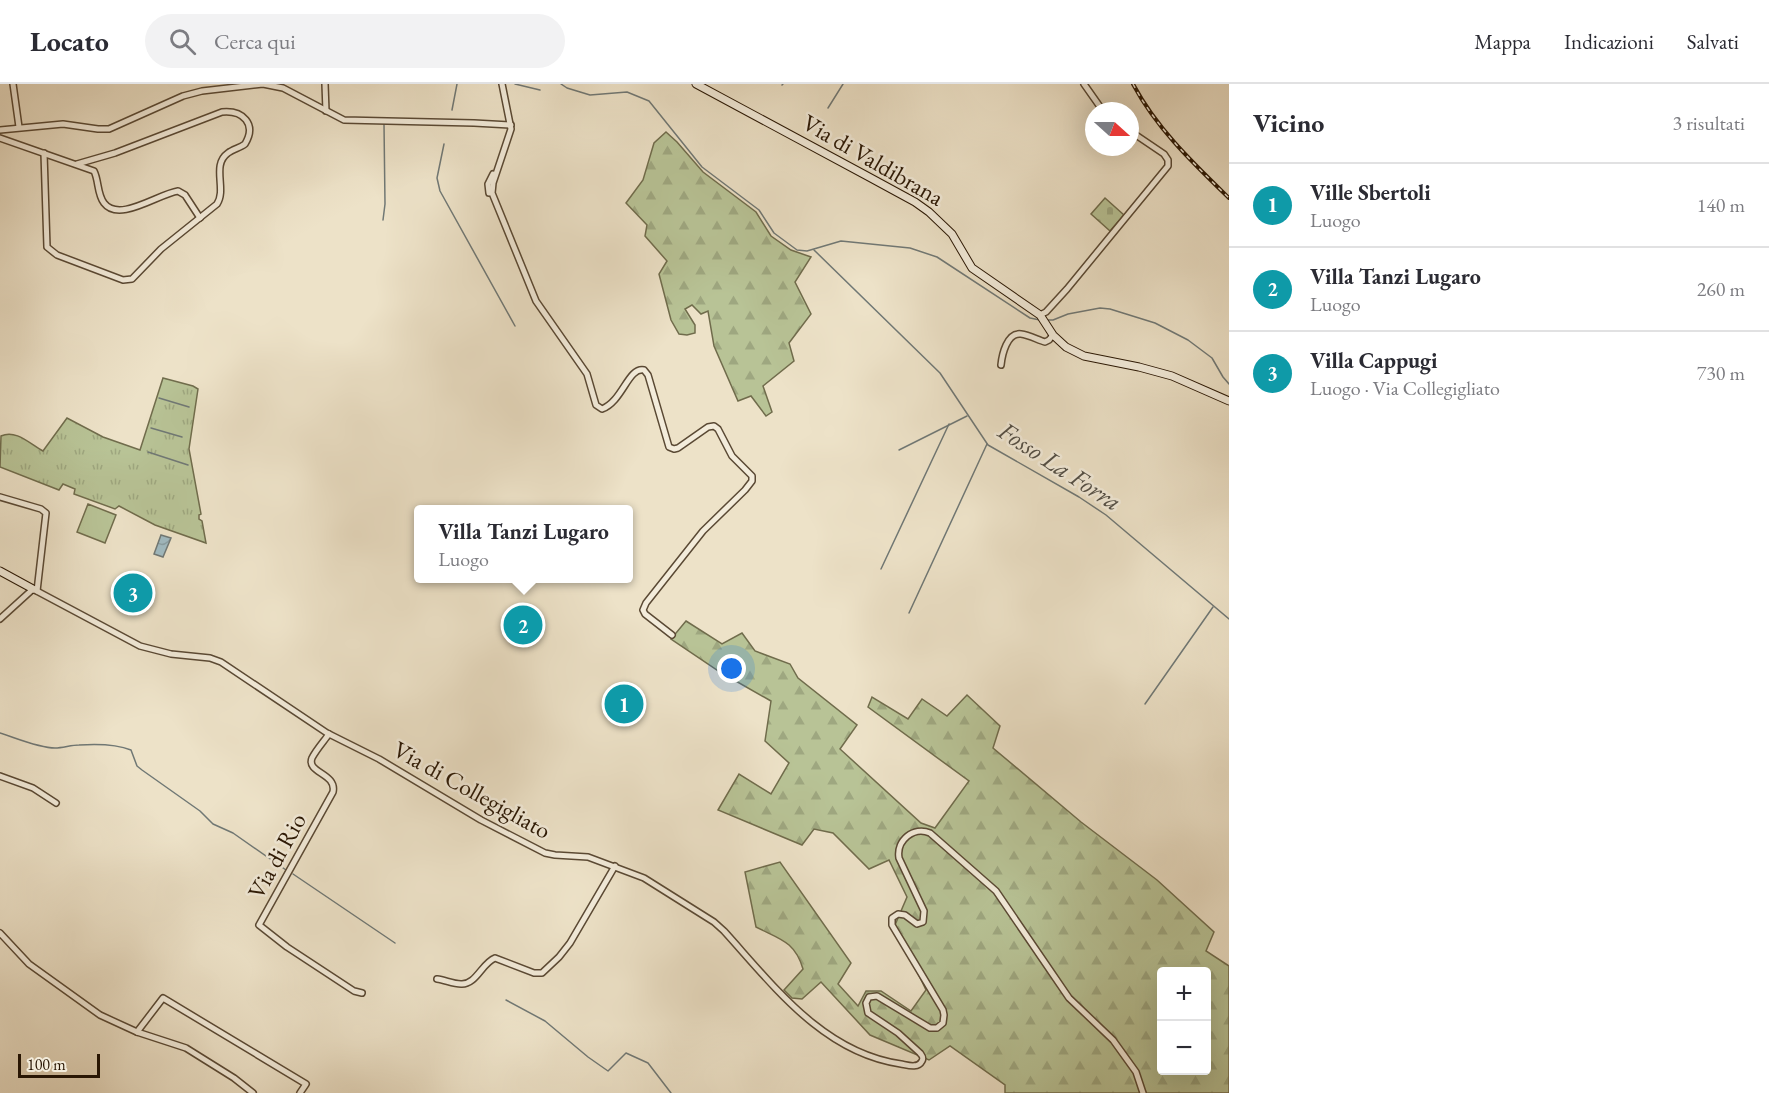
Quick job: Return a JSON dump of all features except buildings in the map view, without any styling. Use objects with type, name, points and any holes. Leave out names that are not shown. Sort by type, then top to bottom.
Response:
[{"type":"street","points":[[13,84],[19,127]]},
{"type":"street","points":[[0,130],[67,124],[109,129],[183,96],[202,91],[263,84],[283,88],[344,120],[511,125]]},
{"type":"street","points":[[326,84],[326,111]]},
{"type":"street","points":[[502,84],[511,125],[510,134],[499,165],[490,178],[489,192],[494,199],[536,301],[587,374],[598,407],[602,409],[610,405],[621,393],[634,372],[639,369],[643,370],[648,375],[670,448],[680,447],[711,426],[718,429],[730,453],[752,476],[752,481],[745,490],[703,531],[646,603],[643,610],[645,614],[672,635]]},
{"type":"street","name":"Via di Valdibrana","points":[[696,84],[915,202],[940,220],[952,234],[972,268],[1041,317],[1060,343],[1076,352],[1172,376],[1229,401]]},
{"type":"street","points":[[1084,84],[1097,102]]},
{"type":"street","points":[[45,153],[46,244],[57,255],[128,281],[160,249],[214,207],[221,198],[219,172],[223,158],[244,146],[248,140],[248,124],[241,115],[231,112],[217,114],[115,153],[77,164]]},
{"type":"street","points":[[1041,317],[1067,289],[1168,166],[1168,160],[1164,154],[1139,137]]},
{"type":"street","points":[[0,138],[95,172],[101,198],[112,210],[125,210],[178,191],[183,194],[200,218]]},
{"type":"street","points":[[1002,365],[1008,342],[1017,334],[1045,342],[1053,335]]},
{"type":"street","points":[[0,497],[41,509],[46,513],[35,590],[0,619]]},
{"type":"street","points":[[0,571],[35,590]]},
{"type":"street","name":"Via di Collegigliato","points":[[35,590],[140,646],[178,656],[215,659],[226,664],[329,734],[379,759],[481,820],[541,851],[555,855],[588,856],[644,878],[714,922],[782,995],[817,1027],[871,1057],[889,1063],[915,1066],[922,1061],[922,1056],[898,1033],[871,1016],[866,1009],[869,997],[877,996],[930,1028],[937,1028],[943,1023],[943,1010],[891,923],[892,918],[898,914],[904,915],[917,924],[920,924],[924,918],[919,898],[898,853],[903,840],[914,832],[920,830],[934,835],[996,891],[1069,998],[1113,1040],[1136,1072],[1143,1093]]},
{"type":"street","name":"Via di Rio","points":[[329,734],[311,762],[313,767],[332,780],[333,792],[259,925],[287,947],[354,991],[362,993]]},
{"type":"street","points":[[0,776],[33,788],[56,802]]},
{"type":"street","points":[[437,979],[467,984],[490,960],[495,958],[534,973],[542,973],[570,943],[615,866]]},
{"type":"street","points":[[0,933],[34,968],[100,1015],[136,1032],[186,1048],[234,1077],[253,1093]]},
{"type":"street","points":[[136,1032],[163,998],[306,1084],[300,1093]]},
{"type":"green space","points":[[666,132],[703,172],[756,212],[771,236],[791,250],[811,257],[795,282],[811,314],[789,343],[794,361],[763,386],[772,412],[766,416],[751,396],[738,401],[714,346],[708,311],[701,314],[692,305],[685,309],[695,325],[695,333],[679,334],[671,320],[659,274],[667,261],[645,236],[647,225],[626,203],[643,180],[654,143]]},
{"type":"green space","points":[[1105,198],[1124,215],[1110,231],[1091,214]]},
{"type":"green space","points":[[163,378],[198,389],[189,449],[201,514],[199,519],[202,521],[206,543],[155,525],[119,506],[115,509],[74,494],[75,489],[63,484],[59,490],[0,467],[1,436],[12,434],[43,451],[67,418],[103,437],[140,450]]},
{"type":"green space","points":[[88,504],[116,515],[105,543],[77,532]]},
{"type":"green space","points":[[686,621],[722,644],[742,633],[755,651],[790,664],[798,678],[857,725],[840,749],[921,823],[935,828],[969,781],[868,707],[872,697],[908,719],[922,699],[947,716],[967,695],[1000,726],[993,748],[1081,822],[1157,880],[1214,932],[1206,951],[1229,966],[1229,1093],[1005,1093],[1005,1085],[950,1046],[929,1060],[870,1035],[821,982],[802,999],[792,998],[784,990],[803,969],[800,960],[796,952],[785,942],[756,927],[745,872],[780,862],[851,963],[838,984],[858,1006],[866,991],[881,991],[911,1011],[926,990],[895,925],[907,897],[889,860],[869,869],[833,833],[814,829],[802,845],[718,810],[739,774],[771,794],[789,763],[765,741],[771,701],[720,672],[671,639]]},
{"type":"water","points":[[161,535],[171,538],[163,557],[154,554]]},
{"type":"waterway","points":[[452,110],[457,84]]},
{"type":"waterway","points":[[515,84],[540,90]]},
{"type":"waterway","points":[[561,84],[590,95],[627,92],[649,101],[702,167],[759,210],[774,233],[797,250],[807,251],[841,241],[910,248],[937,257],[1030,318],[1040,320]]},
{"type":"waterway","points":[[828,108],[843,84]]},
{"type":"waterway","points":[[383,220],[385,204],[384,124]]},
{"type":"waterway","points":[[444,144],[437,178],[440,191],[515,326]]},
{"type":"waterway","name":"Fosso La Forra","points":[[814,250],[940,373],[988,445],[1106,515],[1229,619]]},
{"type":"waterway","points":[[1048,320],[1100,308],[1155,323],[1188,340],[1212,358],[1229,384]]},
{"type":"waterway","points":[[159,398],[189,407]]},
{"type":"waterway","points":[[899,450],[967,416]]},
{"type":"waterway","points":[[881,569],[949,424]]},
{"type":"waterway","points":[[151,428],[182,437]]},
{"type":"waterway","points":[[909,613],[987,444]]},
{"type":"waterway","points":[[148,452],[188,465]]},
{"type":"waterway","points":[[1145,704],[1213,607]]},
{"type":"waterway","points":[[0,733],[49,748],[98,745],[131,750],[137,766],[142,770],[200,811],[213,824],[233,833],[286,870]]},
{"type":"waterway","points":[[293,874],[395,943]]},
{"type":"waterway","points":[[506,1000],[545,1021],[608,1071],[626,1053],[648,1063],[671,1093]]},
{"type":"railway","points":[[1133,84],[1164,131],[1229,198]]},
{"type":"place","name":"Villa Cappugi","points":[[133,593]]},
{"type":"place","name":"Villa Tanzi Lugaro","points":[[523,625]]},
{"type":"place","name":"Ville Sbertoli","points":[[624,704]]}]
